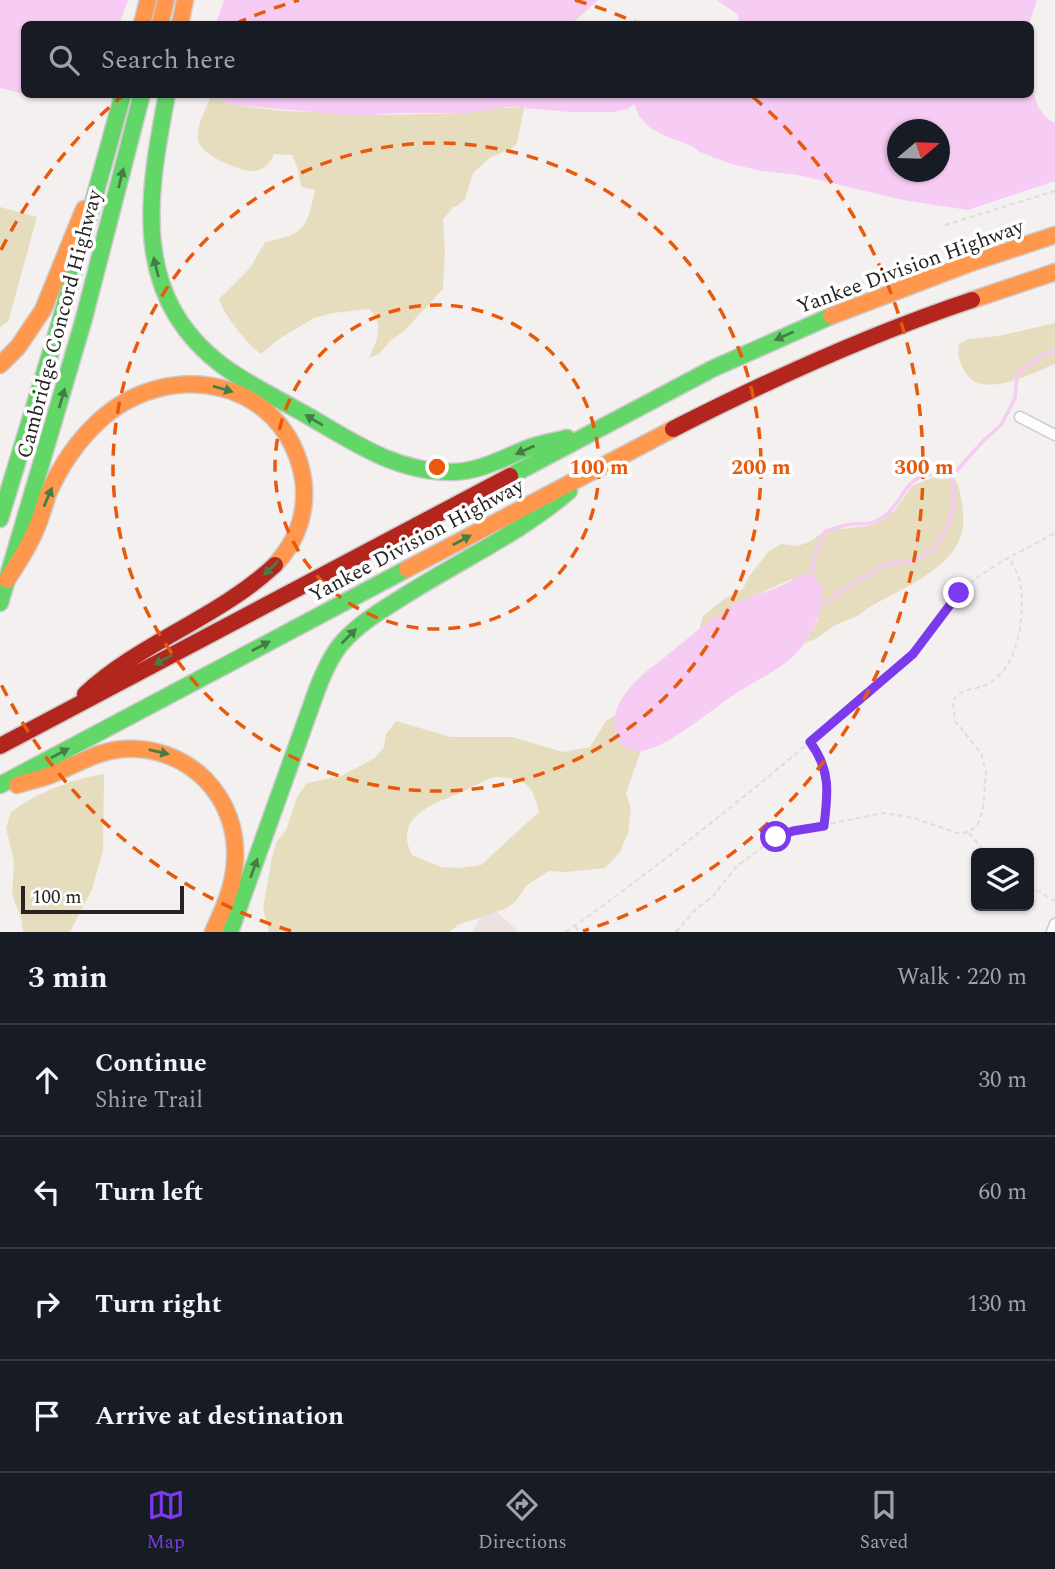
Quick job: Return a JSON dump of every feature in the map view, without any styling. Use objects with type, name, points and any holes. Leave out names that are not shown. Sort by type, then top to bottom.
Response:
[{"type":"highway","points":[[143,21],[148,0]]},
{"type":"highway","points":[[161,21],[166,0]]},
{"type":"highway","points":[[181,21],[185,0]]},
{"type":"highway","name":"Cambridge Concord Highway","points":[[0,519],[45,373],[122,98]]},
{"type":"highway","name":"Cambridge Concord Highway","points":[[0,603],[83,321],[141,98]]},
{"type":"highway","points":[[166,98],[150,184],[152,247],[158,275],[170,304],[187,332],[209,354],[232,372],[369,452],[412,468],[453,472],[483,468],[531,447],[591,432]]},
{"type":"highway","points":[[0,365],[23,342],[44,311],[70,237],[103,172]]},
{"type":"highway","name":"Yankee Division Highway","points":[[0,746],[712,369],[808,325],[932,277],[1055,235]]},
{"type":"highway","name":"Yankee Division Highway","points":[[0,787],[714,408],[834,353],[943,310],[1055,272]]},
{"type":"highway","points":[[7,580],[36,530],[48,495],[85,436],[106,415],[144,391],[183,383],[215,386],[238,393],[272,415],[289,436],[297,452],[304,479],[303,509],[295,537],[279,560],[250,586],[179,632],[111,671],[66,711]]},
{"type":"highway","points":[[230,932],[318,687],[341,644],[393,602],[545,512],[590,472]]},
{"type":"highway","points":[[0,787],[51,776],[89,757],[122,749],[144,748],[164,752],[191,765],[208,779],[221,797],[235,838],[232,881],[213,932]]},
{"type":"street","points":[[1020,417],[1055,435]]},
{"type":"street","points":[[1052,932],[1055,924]]},
{"type":"path","points":[[945,225],[1055,191]]},
{"type":"path","points":[[566,932],[648,872],[810,742],[913,654],[959,593],[993,566],[1055,533]]},
{"type":"path","points":[[676,932],[696,909],[713,896],[737,866],[776,837],[793,831],[883,813],[914,818],[951,832],[968,832],[977,826],[980,821],[986,772],[981,753],[955,721],[953,701],[960,692],[991,682],[1013,654],[1018,634],[1021,588],[1009,557]]},
{"type":"path","points":[[810,742],[820,755],[827,780],[824,826]]},
{"type":"path","points":[[968,832],[982,848]]},
{"type":"path","points":[[1034,890],[1055,901]]},
{"type":"path","points":[[575,925],[578,932]]},
{"type":"shaded area","points":[[0,0],[128,0],[120,21],[21,21],[21,93],[0,88]]},
{"type":"shaded area","points":[[224,0],[598,0],[575,21],[217,21]]},
{"type":"shaded area","points":[[717,0],[1037,0],[1030,21],[739,21],[737,14]]},
{"type":"shaded area","points":[[1034,93],[1040,110],[1055,123],[1055,181],[968,210],[903,200],[798,175],[731,164],[649,127],[639,116],[634,104],[628,109],[613,112],[509,107],[466,113],[356,116],[234,105],[217,98],[1034,98]]},
{"type":"shaded area","points":[[210,98],[234,105],[284,111],[380,115],[466,113],[492,108],[524,108],[517,143],[511,149],[491,157],[473,173],[465,199],[453,207],[443,220],[443,289],[404,331],[391,340],[379,354],[369,358],[375,345],[378,327],[369,309],[314,318],[279,339],[261,354],[237,329],[219,299],[250,268],[265,242],[288,236],[302,228],[315,190],[301,187],[292,155],[274,154],[264,167],[249,171],[207,153],[199,143],[201,119]]},
{"type":"shaded area","points":[[0,207],[37,217],[8,322],[0,327]]},
{"type":"shaded area","points":[[1055,323],[1055,364],[994,385],[982,384],[972,379],[961,364],[959,344],[969,339],[998,336]]},
{"type":"shaded area","points":[[934,477],[954,478],[962,504],[962,531],[956,547],[945,560],[916,582],[805,643],[818,620],[792,579],[738,603],[699,630],[703,616],[724,599],[743,589],[768,552],[781,544],[798,546],[813,540],[824,531],[873,525],[894,511],[912,486]]},
{"type":"shaded area","points":[[805,573],[818,581],[822,590],[822,601],[810,635],[789,660],[663,743],[642,751],[632,751],[619,742],[614,727],[617,710],[627,691],[641,676],[726,609]]},
{"type":"shaded area","points":[[615,716],[615,733],[636,751],[641,751],[626,793],[631,809],[628,833],[620,852],[605,868],[549,871],[527,885],[516,901],[507,908],[458,925],[449,932],[269,932],[263,909],[272,857],[277,841],[286,830],[297,797],[307,783],[341,776],[375,758],[384,747],[386,734],[396,721],[451,737],[512,737],[563,752],[590,747],[606,721]],"holes":[[[494,777],[526,784],[533,794],[539,812],[481,865],[441,867],[412,855],[407,842],[407,832],[418,815],[427,808]]]},
{"type":"shaded area","points":[[104,774],[103,851],[92,889],[70,932],[23,932],[21,917],[12,895],[14,861],[6,828],[11,812],[56,787]]},
{"type":"shaded area","points":[[488,904],[519,932],[472,932]]},
{"type":"waterway","points":[[812,577],[815,555],[825,531],[874,522],[894,507],[906,489],[922,476],[952,476],[1001,425],[1015,398],[1017,374],[1042,355],[1055,351]]},
{"type":"waterway","points":[[825,604],[841,591],[885,565],[914,561],[934,549],[947,527],[954,505],[952,477]]},
{"type":"traffic: fast","points":[[0,519],[60,322],[122,98]]},
{"type":"traffic: fast","points":[[0,603],[83,322],[141,98]]},
{"type":"traffic: fast","points":[[166,98],[152,206],[153,241],[159,276],[172,308],[193,338],[223,366],[360,446],[394,461],[431,471],[472,470],[531,447],[567,438]]},
{"type":"traffic: fast","points":[[510,476],[712,369],[831,316]]},
{"type":"traffic: fast","points":[[230,932],[318,687],[337,649],[347,637],[377,613],[530,521],[569,491]]},
{"type":"traffic: fast","points":[[0,785],[407,569]]},
{"type":"traffic: slow","points":[[143,21],[148,0]]},
{"type":"traffic: slow","points":[[161,21],[166,0]]},
{"type":"traffic: slow","points":[[181,21],[185,0]]},
{"type":"traffic: slow","points":[[0,365],[18,347],[43,310],[84,209]]},
{"type":"traffic: slow","points":[[831,316],[968,264],[1055,235]]},
{"type":"traffic: slow","points":[[972,300],[1055,272]]},
{"type":"traffic: slow","points":[[7,580],[33,536],[58,474],[70,454],[92,428],[128,400],[158,388],[190,384],[221,388],[249,399],[273,418],[292,444],[303,478],[304,502],[295,536],[275,565]]},
{"type":"traffic: slow","points":[[407,569],[673,429]]},
{"type":"traffic: slow","points":[[17,785],[48,776],[113,750],[147,750],[188,766],[205,779],[218,796],[234,837],[233,880],[213,932]]},
{"type":"traffic: jam","points":[[673,429],[820,359],[972,300]]},
{"type":"traffic: jam","points":[[0,746],[510,476]]},
{"type":"traffic: jam","points":[[85,694],[130,659],[229,600],[275,565]]},
{"type":"route","points":[[776,837],[824,826],[827,780],[820,755],[810,742],[913,654],[959,593]]}]
